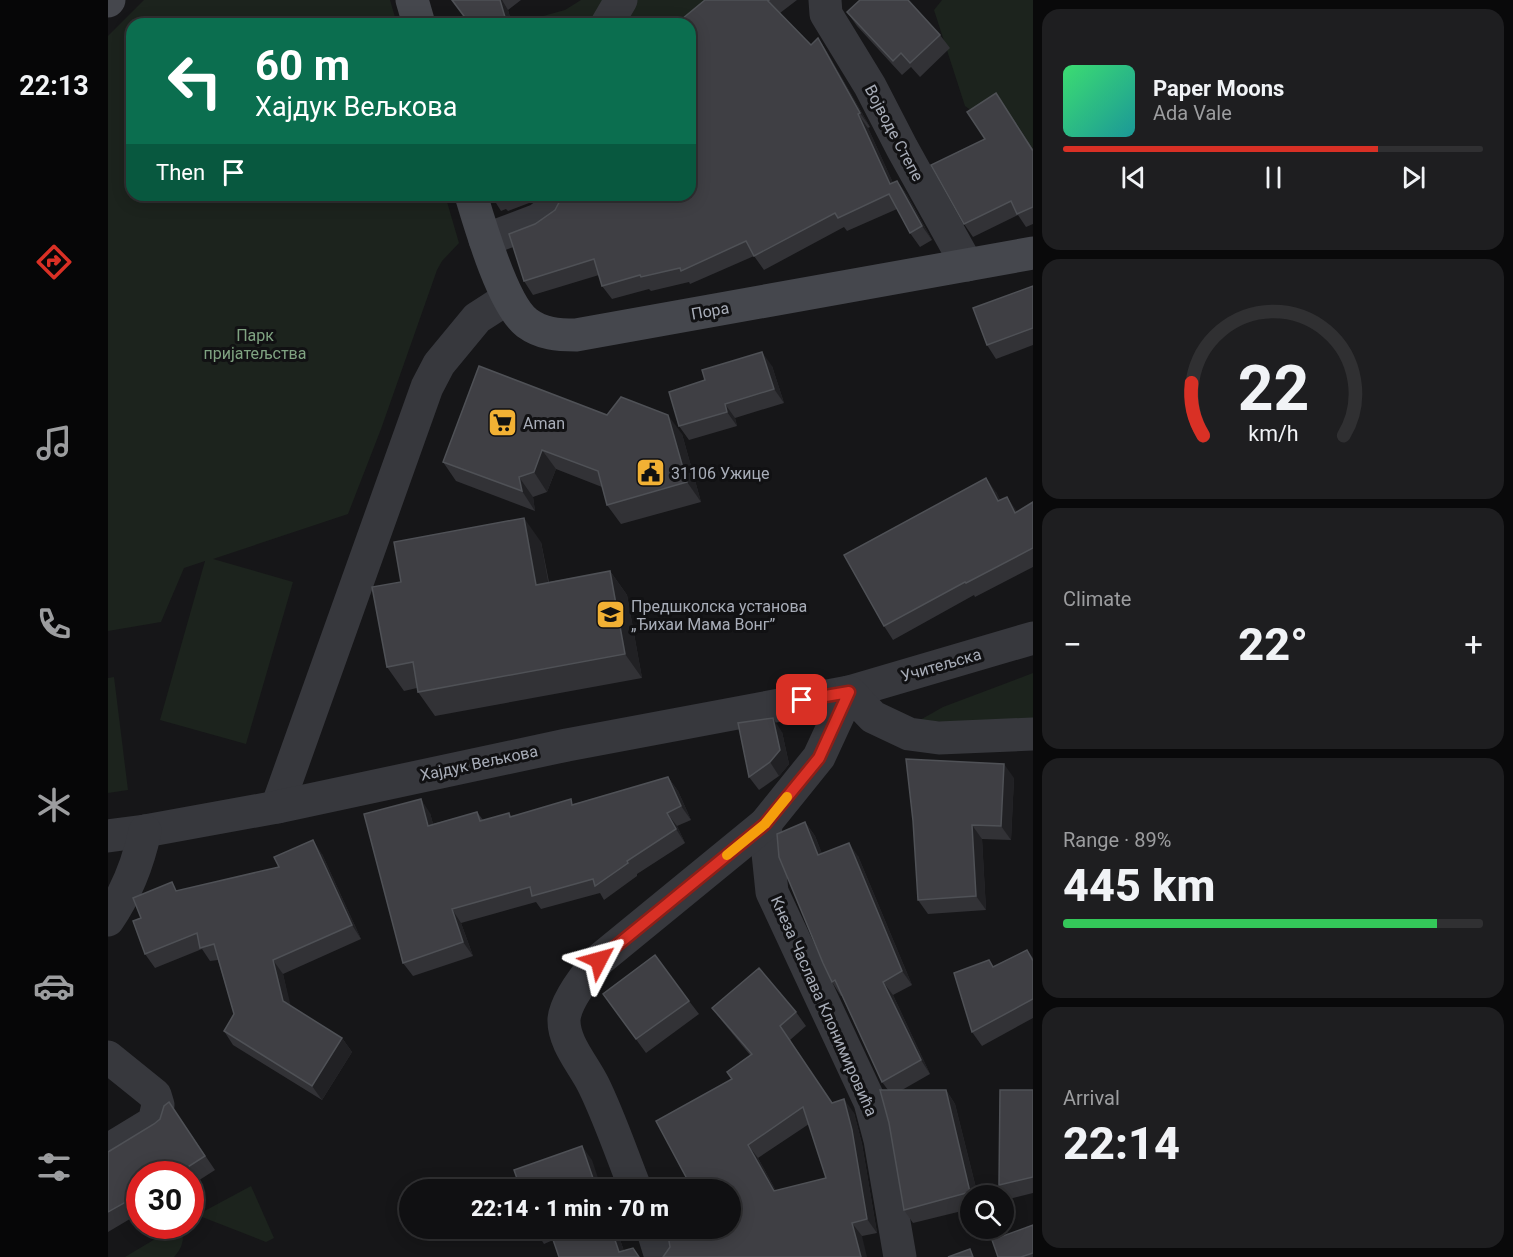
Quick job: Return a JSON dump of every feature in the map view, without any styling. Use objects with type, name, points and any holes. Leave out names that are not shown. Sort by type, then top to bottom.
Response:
[{"type":"street","points":[[412,0],[417,18]]},
{"type":"street","points":[[610,18],[621,0]]},
{"type":"street","name":"Војводе Степе","points":[[825,0],[826,14],[870,86],[967,265]]},
{"type":"street","name":"Пора","points":[[473,201],[485,240],[508,298],[527,323],[543,332],[555,334],[576,334],[1033,253]]},
{"type":"street","points":[[485,240],[538,220],[553,209],[556,201]]},
{"type":"street","points":[[277,807],[427,387],[440,364],[477,318],[508,298]]},
{"type":"street","name":"Учитељска","points":[[849,692],[1033,638]]},
{"type":"street","points":[[632,1179],[595,1087],[568,1041],[565,1030],[564,1016],[580,985],[599,960],[765,824],[819,758],[849,692],[873,717],[909,734],[939,738],[1033,734]]},
{"type":"street","name":"Хајдук Вељкова","points":[[108,836],[277,807],[567,744],[849,692]]},
{"type":"street","name":"Кнеза Часлава Клонимировића","points":[[765,824],[772,892],[870,1102],[880,1140],[900,1257]]},
{"type":"street","points":[[108,920],[129,884],[140,856],[145,831]]},
{"type":"street","points":[[108,1057],[155,1095],[158,1105],[154,1122],[108,1150]]},
{"type":"street","points":[[655,1239],[661,1257]]},
{"type":"green space","name":"Парк пријатељства","points":[[144,0],[390,0],[395,18],[126,18]]},
{"type":"green space","points":[[581,0],[740,0],[696,21],[696,18],[536,18],[565,10]]},
{"type":"green space","points":[[942,0],[1033,0],[1033,154],[965,106],[934,10]]},
{"type":"green space","name":"Парк пријатељства","points":[[126,18],[126,201],[447,201],[459,243],[442,261],[437,270],[381,429],[348,514],[213,559],[293,582],[246,744],[160,720],[205,561],[184,568],[161,622],[108,631],[108,36]]},
{"type":"green space","points":[[1033,673],[1033,720],[1017,728],[920,720],[943,707]]},
{"type":"green space","points":[[114,677],[128,790],[108,793],[108,678]]},
{"type":"green space","points":[[251,1186],[274,1238],[266,1242],[204,1218],[204,1211]]},
{"type":"green space","points":[[155,1239],[183,1239],[174,1257],[125,1257]]},
{"type":"building","points":[[452,0],[500,0],[505,18],[466,18]]},
{"type":"building","points":[[705,0],[769,0],[811,45],[818,38],[860,113],[858,114],[890,184],[897,181],[922,226],[910,233],[889,194],[838,218],[835,213],[754,256],[746,241],[681,271],[680,268],[641,277],[640,275],[602,286],[594,259],[524,281],[509,234],[535,224],[555,210],[560,201],[696,201],[696,18],[683,18]]},
{"type":"building","points":[[860,0],[908,0],[940,35],[910,63],[901,53],[893,61],[847,12]]},
{"type":"building","points":[[996,93],[1033,151],[1033,207],[1017,214],[1011,201],[964,224],[931,165],[985,139],[967,112]]},
{"type":"building","points":[[1033,286],[1033,328],[987,345],[973,308]]},
{"type":"building","points":[[762,352],[774,389],[725,404],[727,412],[679,426],[669,392],[705,380],[702,370]]},
{"type":"building","points":[[479,366],[607,415],[621,397],[668,415],[687,482],[607,505],[598,471],[542,450],[534,472],[519,477],[522,491],[443,462]]},
{"type":"building","points":[[986,478],[998,501],[1007,497],[1015,513],[1033,502],[1033,548],[884,626],[844,555]]},
{"type":"building","points":[[524,518],[536,585],[610,571],[625,654],[418,692],[413,662],[387,667],[372,587],[401,582],[394,542]]},
{"type":"building","points":[[773,718],[780,750],[770,762],[749,777],[738,723]]},
{"type":"building","points":[[906,759],[1004,764],[1001,826],[972,825],[976,896],[918,900]]},
{"type":"building","points":[[668,777],[681,806],[667,813],[676,829],[627,861],[628,863],[595,886],[593,879],[532,896],[530,887],[452,909],[463,942],[403,963],[364,814],[421,799],[428,826],[477,812],[480,821],[509,813],[510,817],[571,799],[572,805]]},
{"type":"building","points":[[805,822],[818,855],[849,843],[902,971],[883,982],[921,1060],[882,1082],[835,980],[832,982],[823,963],[779,857],[777,834]]},
{"type":"building","points":[[313,840],[352,925],[273,960],[283,1001],[342,1038],[312,1086],[224,1031],[234,1014],[214,944],[200,948],[197,933],[145,954],[133,921],[141,918],[133,898],[172,882],[176,891],[279,867],[274,857]]},
{"type":"building","points":[[1027,950],[1033,961],[1033,999],[972,1032],[954,973],[989,960],[993,967]]},
{"type":"building","points":[[655,955],[689,1001],[636,1039],[603,994]]},
{"type":"building","points":[[759,968],[796,1012],[780,1026],[832,1103],[844,1099],[852,1130],[867,1219],[852,1223],[861,1257],[663,1257],[670,1247],[669,1239],[741,1239],[741,1179],[687,1179],[656,1121],[732,1079],[727,1072],[752,1054],[712,1008]],"holes":[[[803,1107],[826,1178],[774,1191],[748,1145]]]},
{"type":"building","points":[[880,1090],[946,1090],[968,1185],[960,1185],[960,1195],[904,1210],[889,1123]]},
{"type":"building","points":[[1000,1090],[1033,1090],[1033,1177],[999,1185]]},
{"type":"building","points":[[169,1102],[205,1156],[197,1161],[126,1161],[126,1202],[108,1212],[108,1152],[154,1124],[160,1119],[164,1106]]},
{"type":"building","points":[[582,1146],[593,1179],[517,1179],[514,1170]]},
{"type":"building","points":[[1033,1225],[1033,1253],[1021,1257],[998,1257],[992,1240],[1014,1239],[1014,1232]]},
{"type":"building","points":[[553,1239],[615,1239],[619,1252],[633,1248],[639,1257],[559,1257]]},
{"type":"building","points":[[970,1249],[973,1257],[948,1257]]},
{"type":"slow traffic","points":[[727,855],[765,824],[787,797]]},
{"type":"place","name":"Aman","points":[[502,423]]},
{"type":"place","name":"31106 Ужице","points":[[650,473]]},
{"type":"place","name":"Предшколска установа „Ђихаи Мама Вонг”","points":[[610,615]]},
{"type":"route","points":[[599,960],[765,824],[819,758],[849,692],[802,700]]}]
